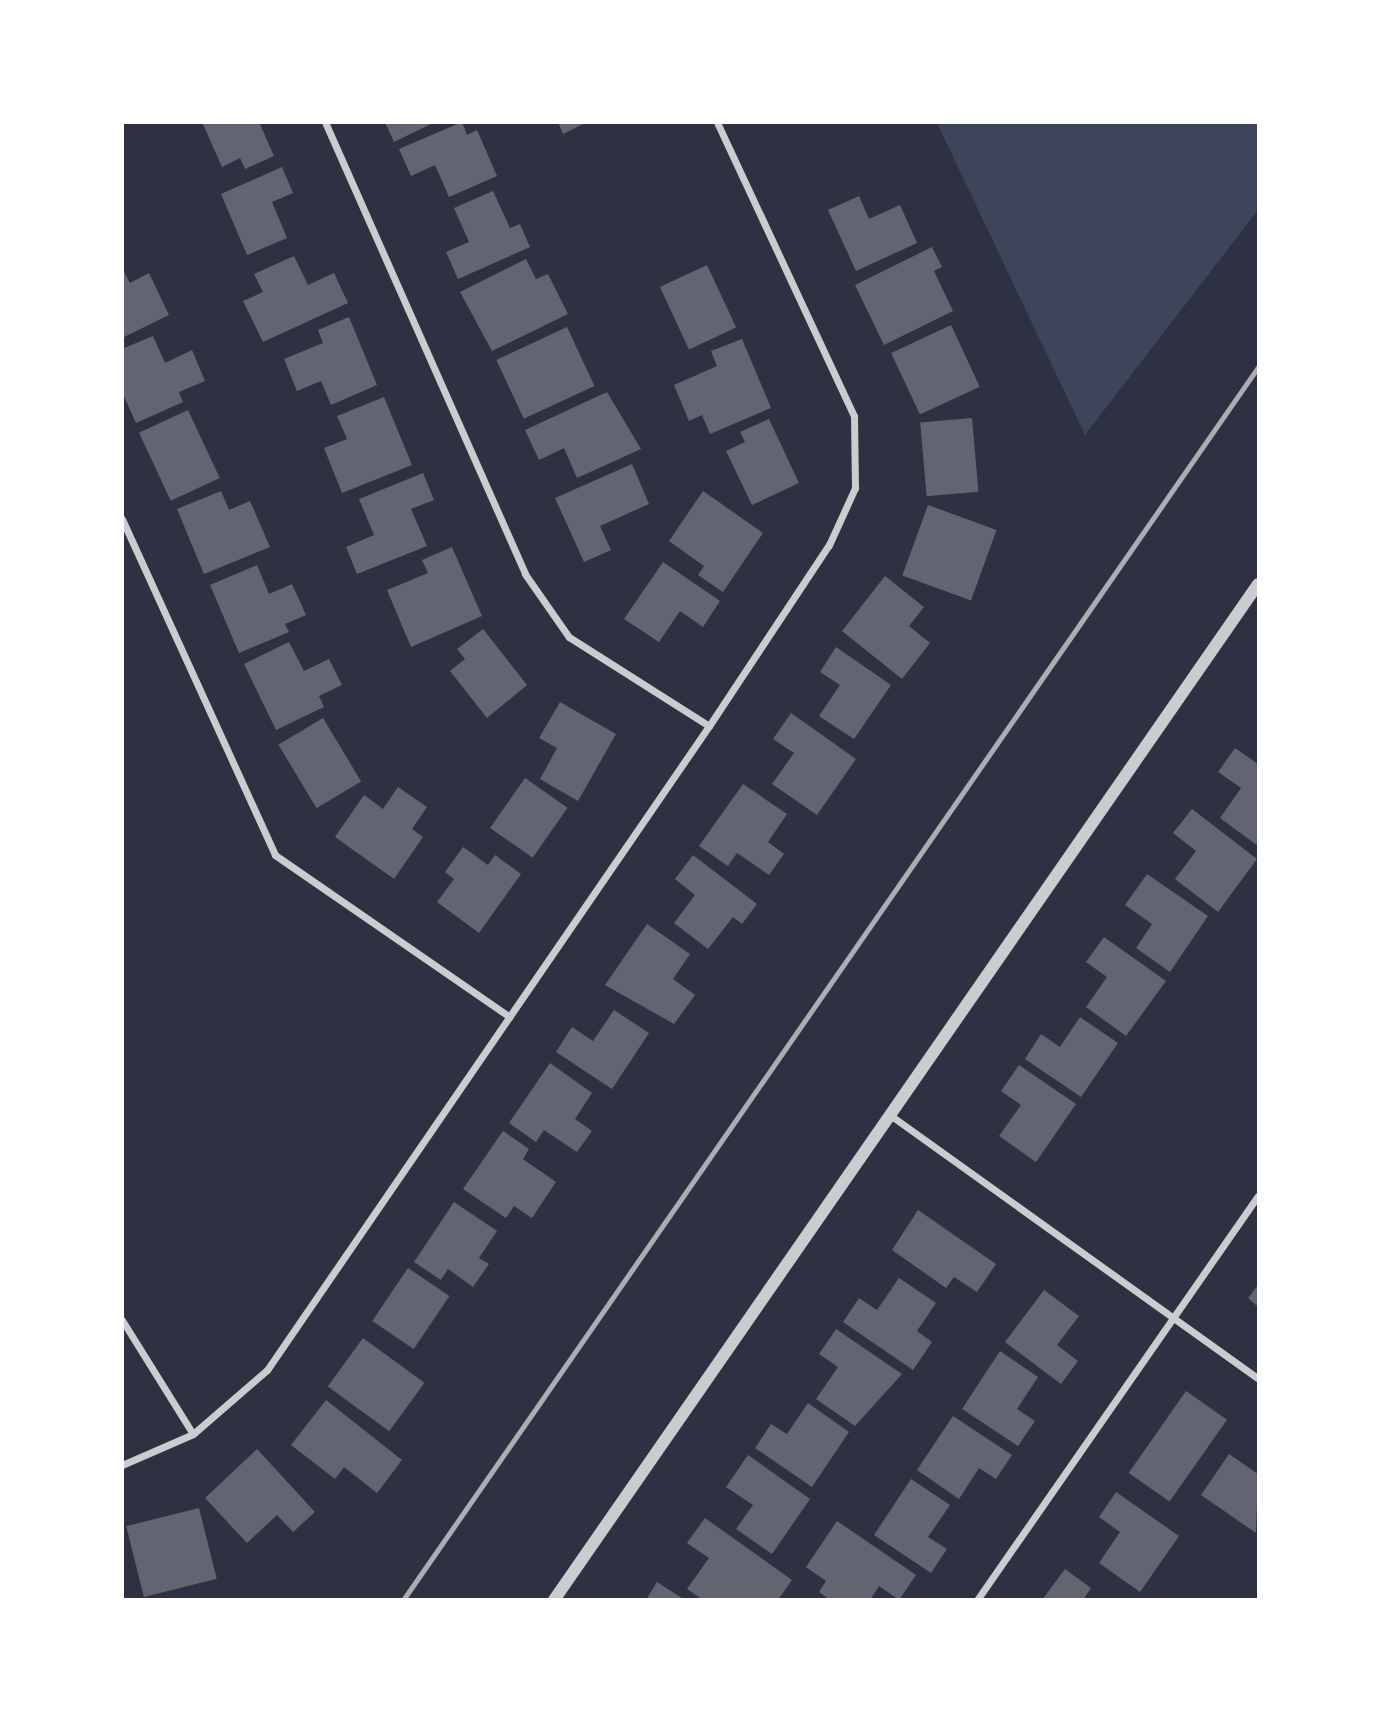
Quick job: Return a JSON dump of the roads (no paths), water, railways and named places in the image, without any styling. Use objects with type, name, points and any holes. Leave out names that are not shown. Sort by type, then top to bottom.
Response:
[{"type":"street","points":[[325,122],[525,574],[569,636],[709,726]]},
{"type":"street","points":[[122,1465],[193,1434],[267,1370],[709,726],[829,545],[855,488],[854,416],[717,122]]},
{"type":"street","points":[[122,519],[275,855],[510,1017]]},
{"type":"street","points":[[554,1600],[1258,584]]},
{"type":"street","points":[[890,1115],[1258,1378]]},
{"type":"street","points":[[977,1600],[1258,1196]]},
{"type":"street","points":[[122,1320],[193,1434]]},
{"type":"railway","points":[[403,1600],[1258,367]]}]
